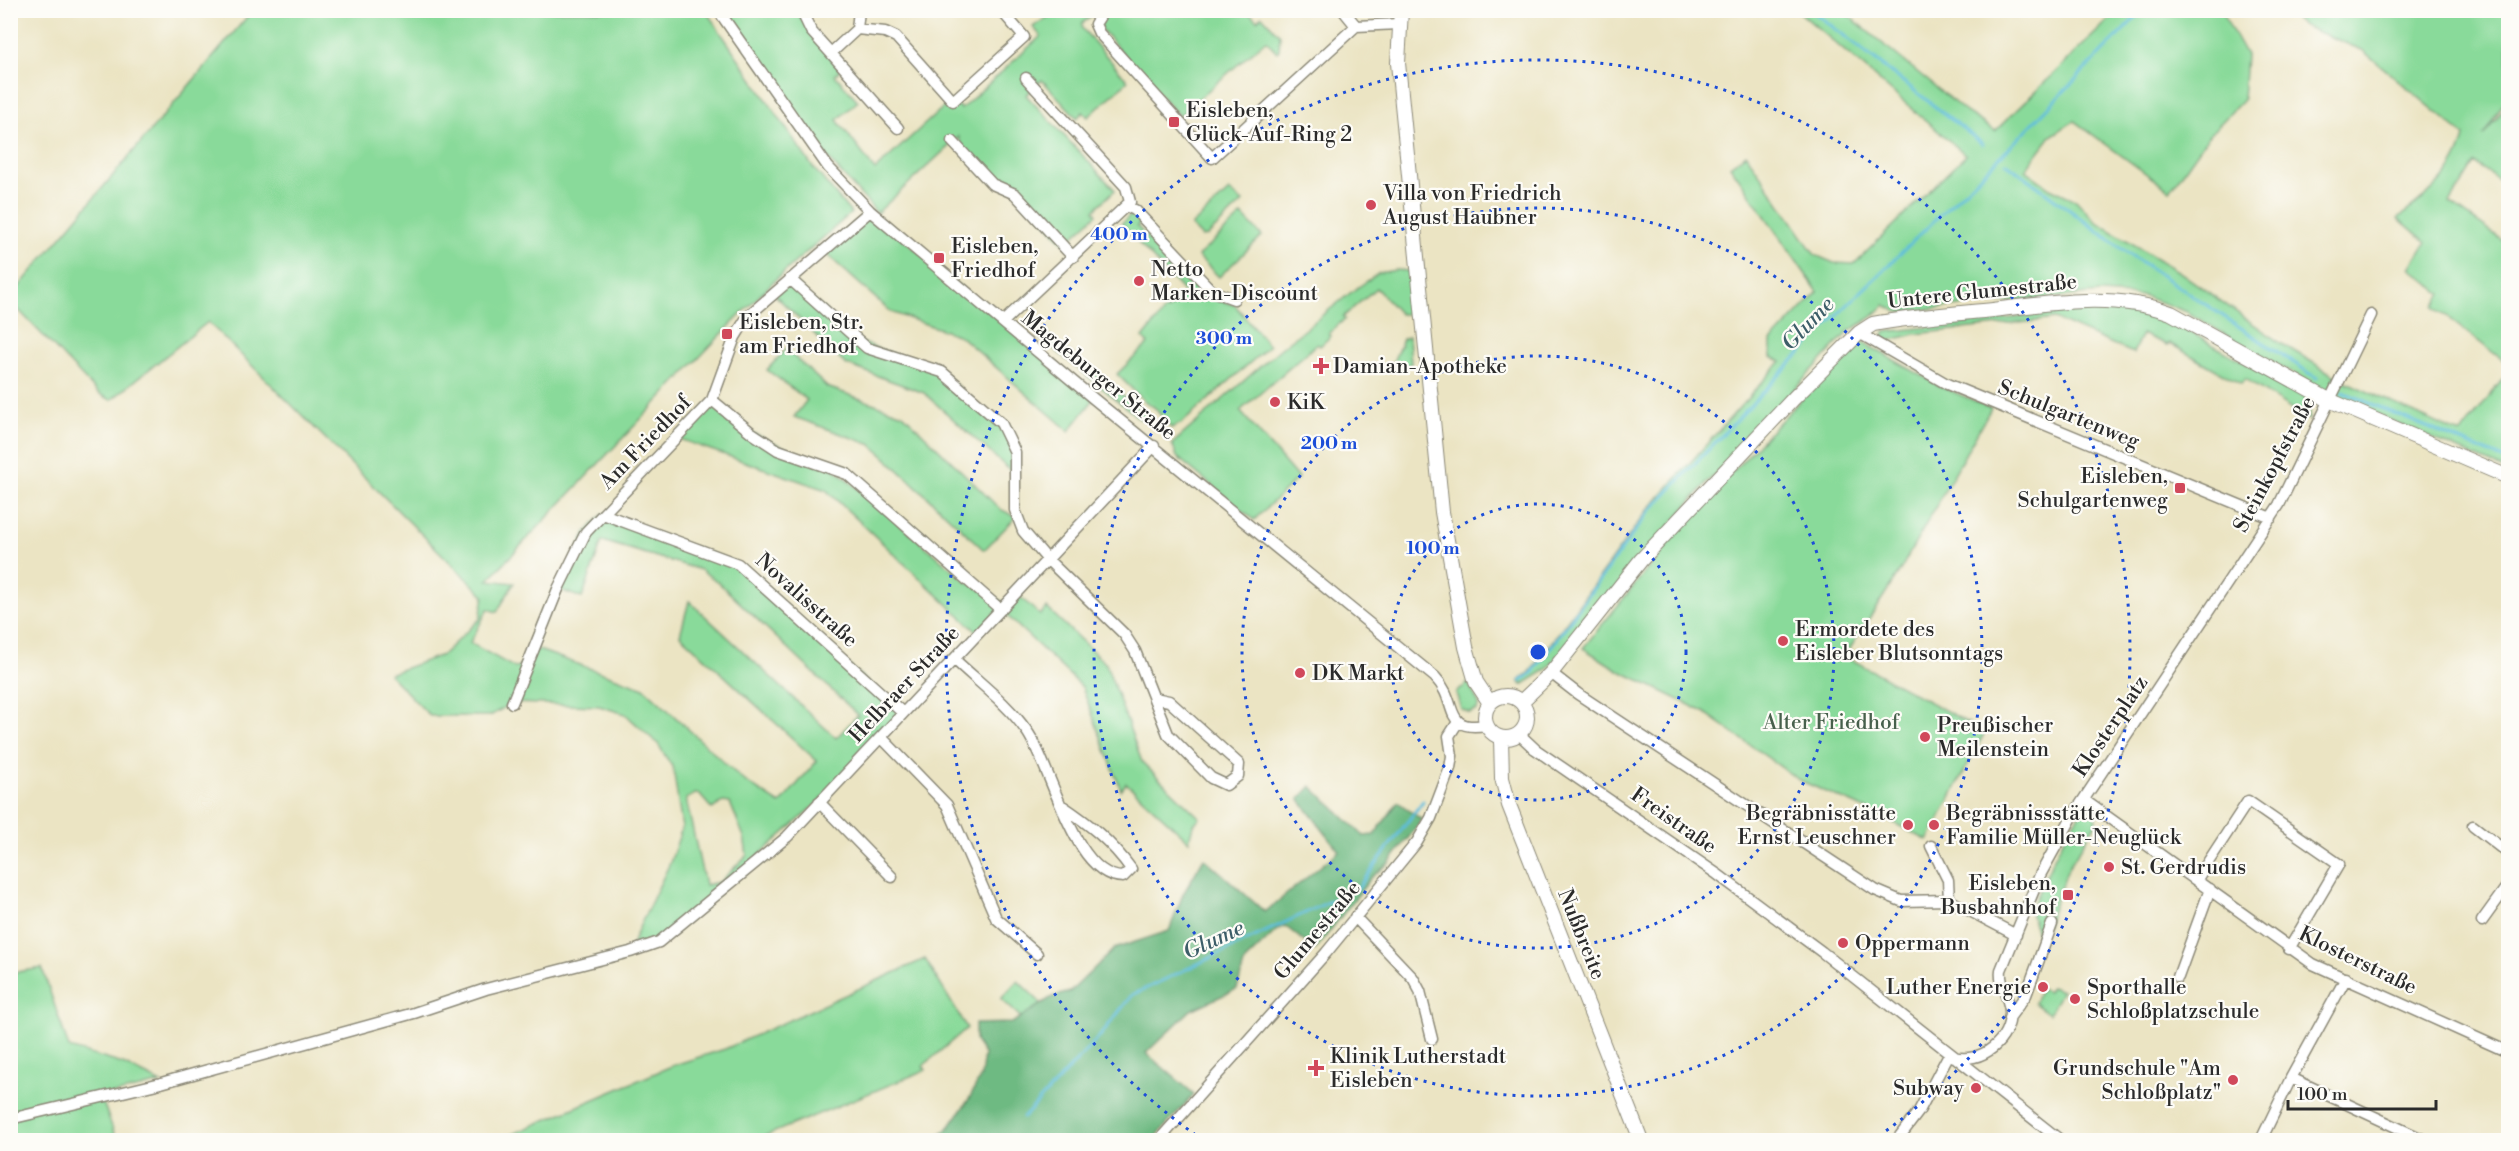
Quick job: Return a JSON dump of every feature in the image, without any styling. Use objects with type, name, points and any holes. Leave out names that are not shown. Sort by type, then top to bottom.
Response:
[{"type":"main road","points":[[1400,17],[1398,63],[1442,512],[1460,617],[1473,672],[1481,692],[1490,703]]},
{"type":"main road","name":"Untere Glumestraße","points":[[1551,673],[1641,560],[1859,333],[1873,324],[2053,303],[2125,301],[2171,313],[2330,397],[2508,477]]},
{"type":"main road","points":[[1521,702],[1551,673]]},
{"type":"main road","points":[[1507,696],[1521,702],[1527,715],[1524,729],[1519,734],[1501,738],[1492,733],[1486,724],[1485,712],[1490,703],[1507,696]]},
{"type":"main road","name":"Nußbreite","points":[[1501,738],[1502,778],[1509,805],[1641,1140]]},
{"type":"street","name":"Magdeburger Straße","points":[[718,10],[828,167],[870,211],[1435,677],[1447,690],[1458,722]]},
{"type":"street","points":[[801,10],[811,31],[898,128]]},
{"type":"street","points":[[831,53],[857,29],[859,10]]},
{"type":"street","points":[[857,29],[885,32],[896,37],[953,100],[1024,37],[1000,10]]},
{"type":"street","points":[[1104,10],[1095,24],[1099,33],[1212,158],[1356,26],[1400,17]]},
{"type":"street","points":[[1343,10],[1356,26]]},
{"type":"street","points":[[1026,78],[1126,187],[1129,205],[1212,291],[1234,299]]},
{"type":"street","points":[[952,141],[992,184],[1015,194],[1073,257]]},
{"type":"street","points":[[1003,322],[1129,205]]},
{"type":"street","name":"Am Friedhof","points":[[512,703],[558,589],[586,532],[712,399],[741,325],[790,279],[870,211]]},
{"type":"street","points":[[790,279],[867,348],[942,372],[1001,423],[1015,452],[1015,501],[1018,520],[1030,542],[1124,634],[1135,651],[1168,734],[1211,778],[1226,785],[1238,776],[1239,764],[1169,701],[1155,698]]},
{"type":"street","name":"Steinkopfstraße","points":[[2201,624],[2271,518],[2370,315]]},
{"type":"street","name":"Schulgartenweg","points":[[1859,333],[1947,384],[2271,518]]},
{"type":"street","points":[[712,399],[752,433],[778,450],[848,474],[1000,609]]},
{"type":"street","name":"Helbraer Straße","points":[[10,1119],[161,1083],[414,1013],[486,989],[630,952],[669,935],[787,837],[1154,446]]},
{"type":"street","name":"Novalisstraße","points":[[603,514],[738,564],[903,713]]},
{"type":"street","name":"Klosterplatz","points":[[2009,1018],[2001,975],[2045,866],[2084,800],[2201,624]]},
{"type":"street","points":[[954,659],[1028,731],[1061,805],[1089,860],[1112,877],[1123,877],[1131,869],[1123,857],[1090,824],[1061,805]]},
{"type":"street","points":[[1551,673],[1578,694],[1875,890],[1901,901],[1950,900],[2016,935]]},
{"type":"street","points":[[1458,722],[1471,728],[1486,724]]},
{"type":"street","name":"Glumestraße","points":[[1159,1140],[1217,1078],[1417,842],[1431,818],[1450,768],[1452,756],[1449,736],[1458,722]]},
{"type":"street","name":"Freistraße","points":[[1519,734],[1535,749],[1717,874],[1822,952],[2056,1139]]},
{"type":"street","points":[[880,737],[947,805],[996,918],[1037,954]]},
{"type":"street","name":"Klosterstraße","points":[[2084,800],[2313,964],[2508,1052]]},
{"type":"street","points":[[2197,879],[2248,801],[2339,864],[2289,949]]},
{"type":"street","points":[[819,802],[892,877]]},
{"type":"street","points":[[2473,826],[2508,853]]},
{"type":"street","points":[[1931,846],[1948,880],[1950,900]]},
{"type":"street","points":[[2482,921],[2508,885]]},
{"type":"street","points":[[2178,977],[2210,889]]},
{"type":"street","points":[[1355,917],[1413,978],[1420,991],[1432,1039]]},
{"type":"street","points":[[1897,1140],[1919,1112],[1951,1056],[1975,1059],[1991,1050],[2002,1035],[2009,1018],[2026,994],[2052,924]]},
{"type":"street","points":[[2260,1140],[2346,978]]},
{"type":"street","points":[[2291,1078],[2424,1140]]},
{"type":"green space","points":[[252,11],[706,11],[812,166],[851,213],[774,281],[488,580],[514,583],[497,612],[488,609],[470,643],[515,668],[531,660],[536,649],[644,688],[743,780],[780,804],[817,761],[680,635],[689,601],[836,738],[858,715],[719,583],[701,570],[602,541],[582,598],[558,589],[586,532],[603,514],[729,560],[903,713],[819,802],[669,935],[630,952],[636,934],[670,863],[682,828],[673,768],[658,744],[625,714],[599,706],[512,703],[490,716],[430,716],[389,674],[442,655],[480,619],[484,596],[208,322],[111,400],[98,393],[11,302],[11,296]],"holes":[[[699,794],[712,809],[723,802],[730,803],[744,837],[747,855],[720,882],[705,885],[686,799]]]},
{"type":"green space","points":[[722,11],[796,11],[840,70],[835,75],[858,101],[837,120],[875,170],[949,102],[954,102],[961,109],[1041,36],[1033,27],[1057,11],[1093,11],[1096,14],[1082,23],[1082,28],[1128,81],[1088,117],[1083,112],[1077,118],[1042,80],[1026,95],[1115,190],[1094,210],[1097,214],[1065,244],[1009,182],[1006,185],[999,178],[995,182],[961,145],[959,137],[877,213],[832,163]]},
{"type":"green space","points":[[1108,11],[1247,11],[1257,20],[1262,16],[1280,35],[1279,50],[1277,52],[1266,40],[1179,116],[1101,29],[1101,22]]},
{"type":"green space","points":[[1798,11],[1843,11],[1966,112],[1995,131],[2118,11],[2221,11],[2246,55],[2243,100],[2210,134],[2170,191],[2074,121],[2051,136],[2025,170],[2050,188],[2076,200],[2095,221],[2181,273],[2279,342],[2340,379],[2461,434],[2508,372],[2508,471],[2323,391],[2187,312],[2143,296],[2100,293],[1897,312],[1885,305],[1872,317],[1848,332],[1705,485],[1546,670],[1522,685],[1519,681],[1530,672],[1647,511],[1781,361],[1771,357],[1771,341],[1818,292],[1730,166],[1746,154],[1815,255],[1834,263],[1854,264],[1966,155]]},
{"type":"green space","points":[[2286,11],[2508,11],[2508,96],[2483,136],[2508,104],[2508,187],[2475,163],[2450,203],[2508,244],[2508,364],[2434,307],[2442,294],[2410,268],[2426,242],[2398,218],[2430,193],[2448,173],[2461,150],[2465,136],[2362,50],[2304,26]]},
{"type":"green space","points":[[1229,191],[1243,202],[1207,236],[1202,237],[1191,226]]},
{"type":"green space","points":[[870,211],[1094,399],[1069,431],[960,336],[891,312],[822,250]]},
{"type":"green space","points":[[1132,213],[1141,222],[1137,226],[1192,287],[1197,283],[1217,300],[1235,305],[1269,346],[1182,423],[1171,428],[1154,407],[1144,401],[1117,374],[1148,344],[1143,338],[1166,309],[1168,310],[1185,293],[1121,224]]},
{"type":"green space","points":[[1242,215],[1262,236],[1219,277],[1198,256]]},
{"type":"green space","points":[[1396,270],[1410,271],[1413,309],[1406,314],[1400,314],[1376,288],[1343,317],[1345,319],[1329,333],[1331,336],[1320,346],[1317,344],[1240,411],[1298,478],[1254,520],[1177,457],[1172,444],[1280,349],[1354,290],[1379,273]]},
{"type":"green space","points":[[790,279],[860,342],[942,372],[1010,437],[1014,474],[924,393],[845,364],[773,293]]},
{"type":"green space","points":[[2096,309],[2122,309],[2174,323],[2304,396],[2309,403],[2309,420],[2245,379],[2241,384],[2169,343],[2167,345],[2142,334],[2133,353],[2055,319],[1915,334],[1887,341],[1883,337],[1884,332]]},
{"type":"green space","points":[[1036,329],[1042,330],[1145,414],[1146,419],[1140,419],[1037,335]]},
{"type":"green space","points":[[1409,336],[1411,364],[1399,368],[1393,362],[1403,339]]},
{"type":"green space","name":"Alter Friedhof","points":[[1864,343],[1940,386],[1991,408],[1898,574],[1845,656],[1985,732],[1928,841],[1877,814],[1799,780],[1704,712],[1618,670],[1583,648],[1695,511],[1853,345]]},
{"type":"green space","points":[[786,349],[827,387],[903,414],[1000,509],[1016,517],[984,550],[872,445],[794,417],[807,400],[767,370]]},
{"type":"green space","points":[[712,400],[752,433],[836,470],[966,581],[1006,604],[1016,593],[1040,615],[1047,608],[1106,664],[1142,762],[1200,818],[1193,825],[1189,841],[1126,783],[1121,790],[1082,687],[1001,610],[978,633],[826,490],[676,438]]},
{"type":"green space","points":[[1468,683],[1479,704],[1477,710],[1470,713],[1461,709],[1456,693]]},
{"type":"green space","points":[[1311,786],[1364,836],[1374,835],[1398,802],[1422,820],[1389,863],[1371,878],[1315,950],[1285,926],[1277,930],[1245,961],[1237,989],[1191,1010],[1146,1053],[1194,1094],[1153,1140],[935,1140],[950,1126],[969,1099],[981,1076],[984,1054],[975,1041],[975,1024],[1012,1023],[1052,997],[1070,992],[1114,949],[1169,931],[1183,894],[1204,858],[1265,912],[1339,851],[1299,799]]},
{"type":"green space","points":[[2087,809],[2096,814],[2097,822],[2068,868],[2040,942],[2030,912],[2064,839],[2080,814]]},
{"type":"green space","points":[[925,959],[967,1028],[923,1066],[926,1070],[755,1140],[499,1140],[674,1065],[725,1049]]},
{"type":"green space","points":[[42,968],[69,1048],[123,1064],[161,1083],[101,1097],[117,1140],[11,1140],[11,973]]},
{"type":"green space","points":[[1018,981],[1043,1005],[1027,1023],[1001,999]]},
{"type":"green space","points":[[2051,987],[2062,991],[2049,1014],[2034,1003],[2040,989],[2048,992]]},
{"type":"waterway","points":[[1811,10],[1983,144]]},
{"type":"waterway","name":"Glume","points":[[1521,681],[1532,673],[1648,513],[1830,322],[2008,149],[2143,10]]},
{"type":"waterway","name":"Glume","points":[[2316,10],[2334,17],[2344,10]]},
{"type":"waterway","points":[[2006,163],[2129,254],[2317,378]]},
{"type":"waterway","points":[[2343,392],[2508,461]]},
{"type":"waterway","name":"Glume","points":[[1023,1118],[1100,1036],[1132,995],[1358,888],[1423,801]]},
{"type":"place","name":"Eisleben, Glück-Auf-Ring 2","points":[[1174,122]]},
{"type":"place","name":"Villa von Friedrich August Haubner","points":[[1371,205]]},
{"type":"place","name":"Eisleben, Friedhof","points":[[939,258]]},
{"type":"place","name":"Netto Marken-Discount","points":[[1139,281]]},
{"type":"place","name":"Eisleben, Str. am Friedhof","points":[[727,334]]},
{"type":"place","name":"Damian-Apotheke","points":[[1321,366]]},
{"type":"place","name":"KiK","points":[[1275,402]]},
{"type":"place","name":"Eisleben, Schulgartenweg","points":[[2180,488]]},
{"type":"place","name":"Ermordete des Eisleber Blutsonntags","points":[[1783,641]]},
{"type":"place","name":"DK Markt","points":[[1300,673]]},
{"type":"place","name":"Preußischer Meilenstein","points":[[1925,737]]},
{"type":"place","name":"Begräbnisstätte Ernst Leuschner","points":[[1908,825]]},
{"type":"place","name":"Begräbnissstätte Familie Müller-Neuglück","points":[[1934,825]]},
{"type":"place","name":"St. Gerdrudis","points":[[2109,867]]},
{"type":"place","name":"Eisleben, Busbahnhof","points":[[2068,895]]},
{"type":"place","name":"Oppermann","points":[[1843,943]]},
{"type":"place","name":"Luther Energie","points":[[2043,987]]},
{"type":"place","name":"Sporthalle Schloßplatzschule","points":[[2075,999]]},
{"type":"place","name":"Klinik Lutherstadt Eisleben","points":[[1316,1068]]},
{"type":"place","name":"Grundschule \"Am Schloßplatz\"","points":[[2233,1080]]},
{"type":"place","name":"Subway","points":[[1976,1088]]}]
